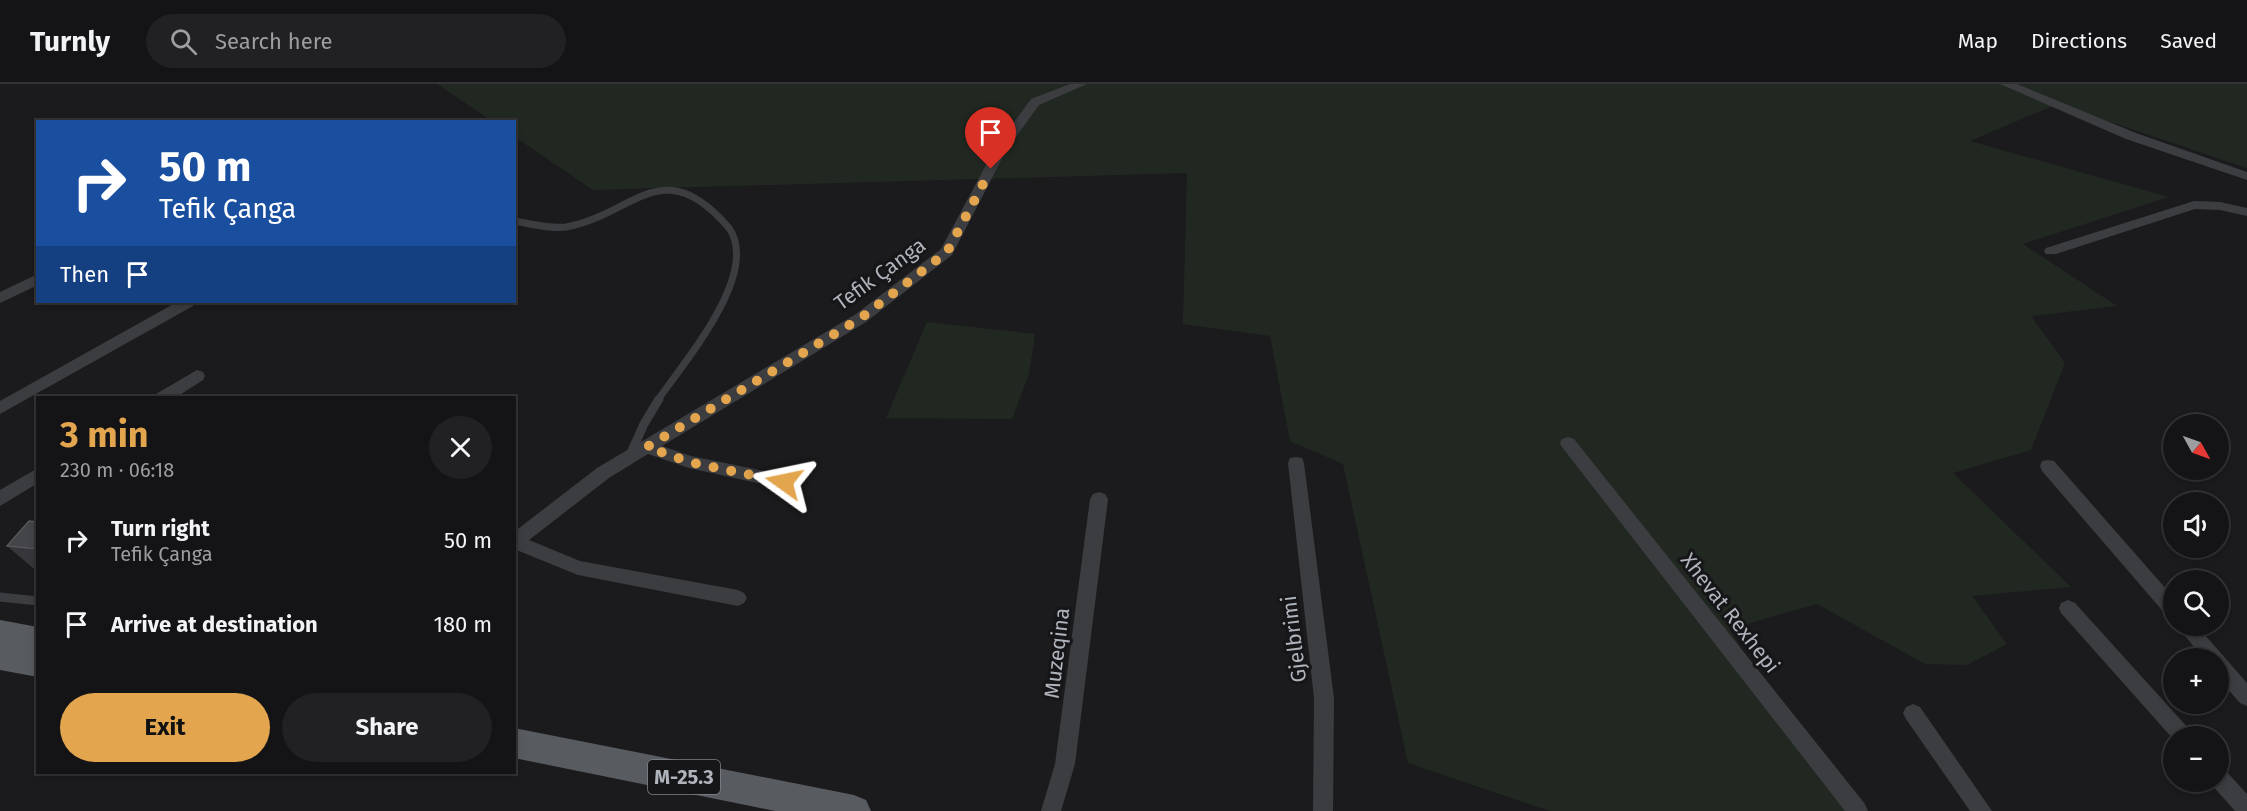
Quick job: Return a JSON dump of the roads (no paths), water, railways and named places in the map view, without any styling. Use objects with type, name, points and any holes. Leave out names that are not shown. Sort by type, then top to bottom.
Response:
[{"type":"main road","points":[[0,633],[36,640]]},
{"type":"main road","points":[[0,657],[36,664]]},
{"type":"main road","name":"M-25.3","points":[[516,743],[854,811]]},
{"type":"street","name":"Tefik Çanga","points":[[516,541],[603,473],[861,318],[947,252],[1001,148],[1035,102],[1081,84]]},
{"type":"street","points":[[2006,84],[2131,136],[2247,176]]},
{"type":"street","points":[[2051,251],[2193,206],[2220,206],[2247,212]]},
{"type":"street","points":[[0,298],[36,280]]},
{"type":"street","points":[[0,408],[186,303]]},
{"type":"street","points":[[165,396],[197,376]]},
{"type":"street","name":"Xhevat Rexhepi","points":[[1568,443],[1858,811]]},
{"type":"street","points":[[647,447],[689,462],[784,482]]},
{"type":"street","name":"Gjelbrimi","points":[[1296,463],[1324,698],[1323,811]]},
{"type":"street","points":[[2048,466],[2163,598]]},
{"type":"street","points":[[0,499],[36,475]]},
{"type":"street","name":"Muzeqina","points":[[1051,811],[1065,764],[1099,499]]},
{"type":"street","name":"Tefik Çanga","points":[[516,542],[578,568],[738,598]]},
{"type":"street","points":[[2068,608],[2174,726]]},
{"type":"street","points":[[2195,636],[2205,648]]},
{"type":"street","points":[[2229,677],[2247,697]]},
{"type":"street","points":[[1913,713],[1982,811]]},
{"type":"street","points":[[2229,789],[2247,808]]},
{"type":"lane","points":[[516,221],[568,227],[635,198],[658,191],[677,191],[698,201],[719,217],[734,235],[737,256],[734,280],[714,318],[648,414],[628,458]]},
{"type":"lane","points":[[0,597],[36,601]]}]
